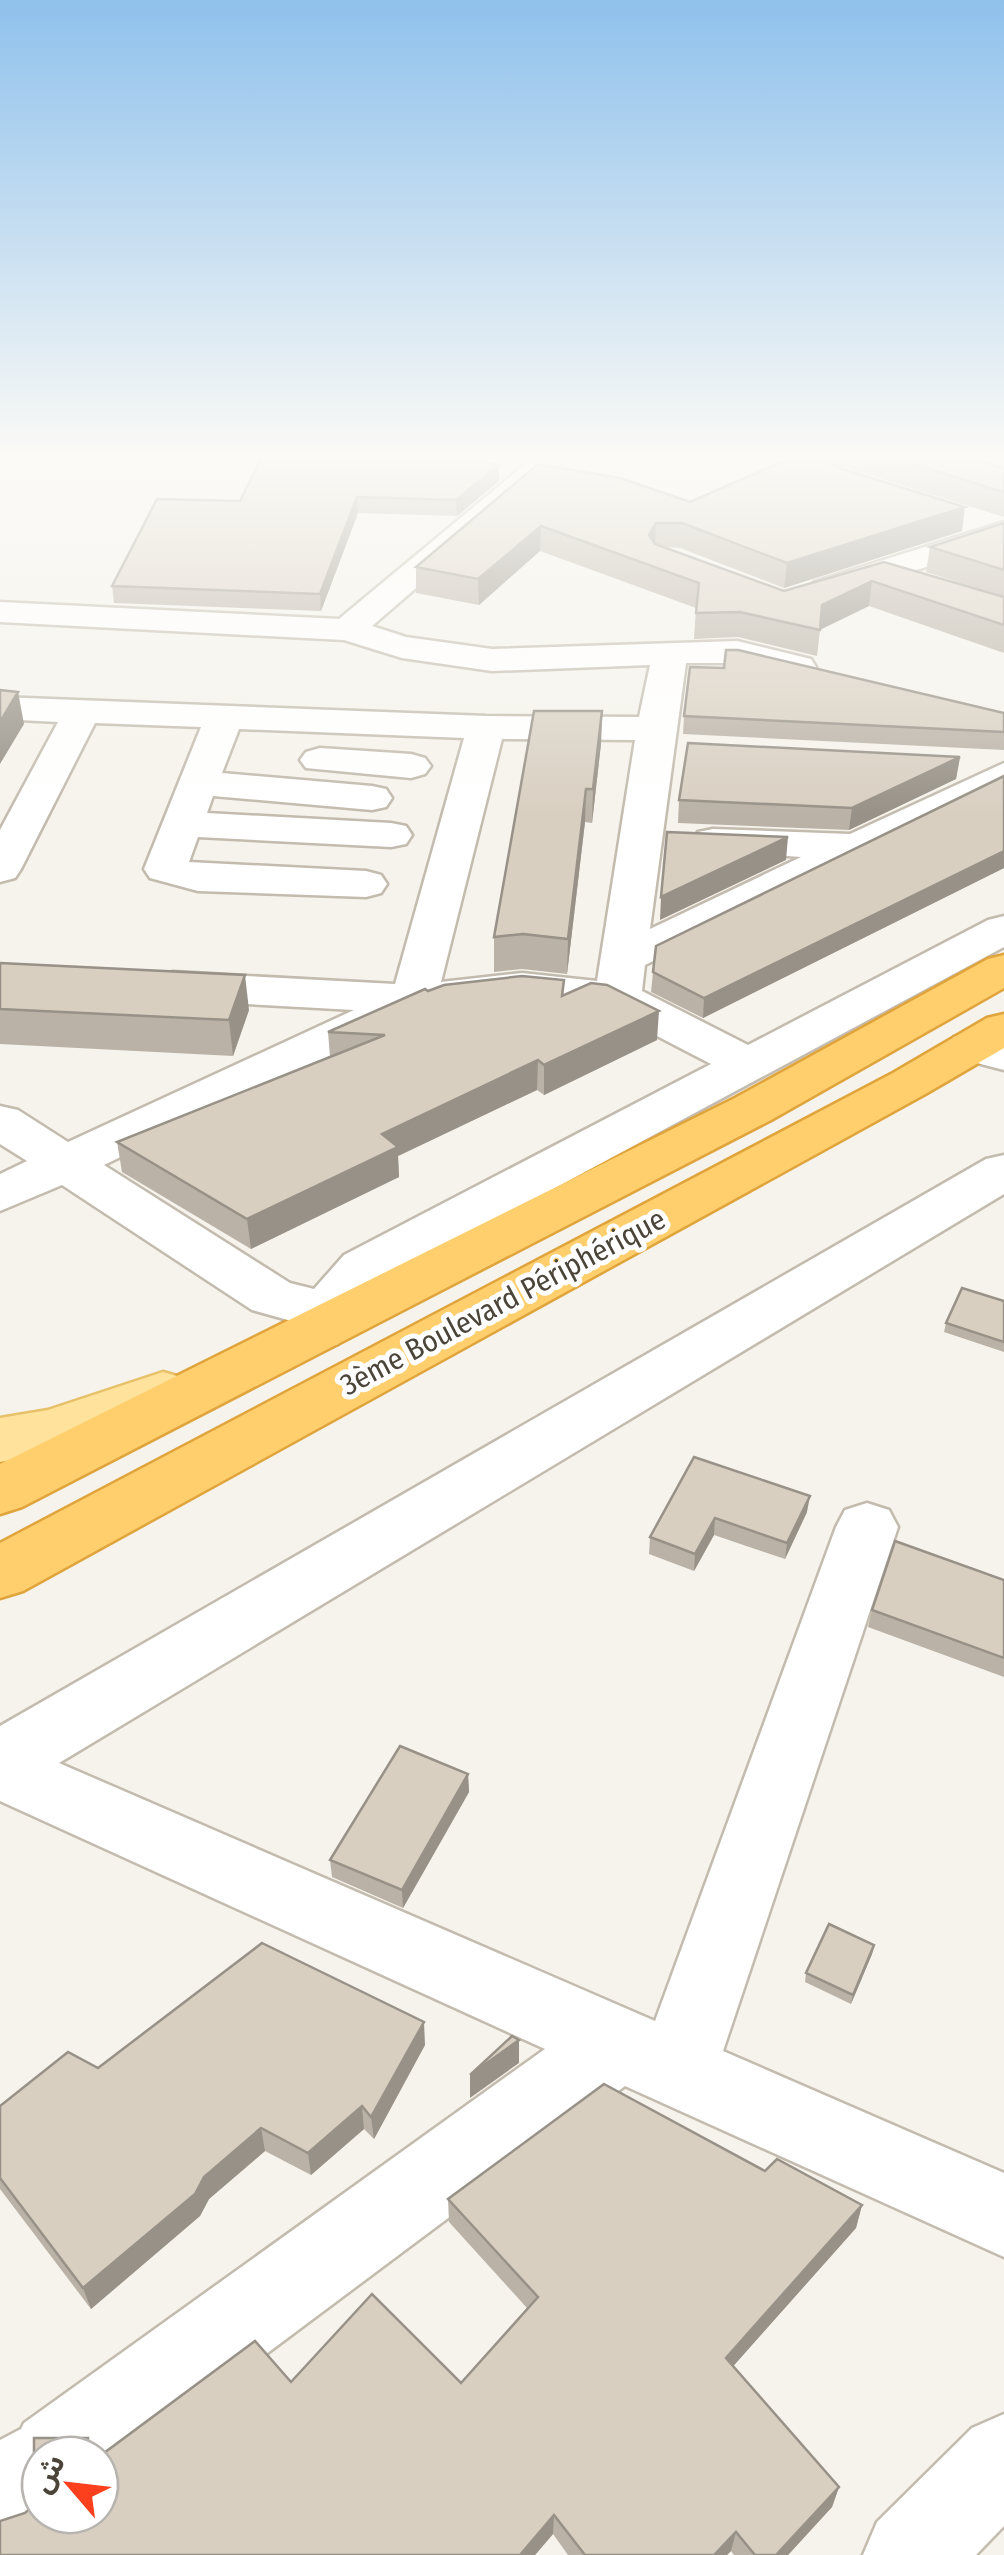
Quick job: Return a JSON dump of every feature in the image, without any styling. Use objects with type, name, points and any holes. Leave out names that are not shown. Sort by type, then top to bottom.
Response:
[{"type":"highway","name":"3ème Boulevard Périphérique","points":[[0,1492],[322,1320],[754,1109],[1004,969]]},
{"type":"highway","name":"3ème Boulevard Périphérique","points":[[0,1573],[993,1044]]},
{"type":"main road","points":[[0,1440],[53,1431],[121,1408],[322,1320]]},
{"type":"street","points":[[347,630],[411,576]]},
{"type":"street","points":[[799,598],[861,576]]},
{"type":"street","points":[[0,612],[347,630],[450,656],[492,660],[737,652],[838,676]]},
{"type":"street","points":[[621,977],[640,838],[667,742],[670,653]]},
{"type":"street","points":[[533,657],[547,724]]},
{"type":"street","points":[[0,708],[82,712],[209,751],[402,801],[180,824]]},
{"type":"street","points":[[0,869],[82,712]]},
{"type":"street","points":[[209,751],[547,724],[667,742]]},
{"type":"street","points":[[414,999],[486,726]]},
{"type":"street","points":[[209,751],[165,869],[198,878],[366,884]]},
{"type":"street","points":[[951,763],[1004,766]]},
{"type":"street","points":[[140,984],[414,999],[621,977],[857,847],[1004,774]]},
{"type":"street","points":[[640,838],[857,847]]},
{"type":"street","points":[[0,1121],[272,1297],[322,1320],[362,1268],[1004,929]]},
{"type":"street","points":[[621,977],[748,1063]]},
{"type":"street","points":[[0,1194],[414,999]]},
{"type":"street","points":[[0,1760],[80,1718],[1004,1171]]},
{"type":"street","points":[[86,2435],[649,2056],[868,1527]]},
{"type":"street","points":[[0,1769],[1004,2216]]},
{"type":"street","points":[[910,2555],[1004,2460]]},
{"type":"building","points":[[117,576],[327,576],[320,594],[112,586]]},
{"type":"building","points":[[680,576],[743,576],[784,591],[835,576],[933,576],[1004,597],[1004,625],[872,581],[822,605],[820,630],[740,612],[696,613],[699,583]]},
{"type":"building","points":[[726,650],[1004,713],[1004,732],[684,716],[690,667],[724,668]]},
{"type":"building","points":[[0,690],[18,692],[0,722]]},
{"type":"building","points":[[534,711],[602,711],[593,789],[586,789],[568,939],[523,934],[494,937]]},
{"type":"building","points":[[688,743],[960,757],[852,808],[679,800]]},
{"type":"building","points":[[1004,776],[1004,851],[704,998],[653,972],[656,946]]},
{"type":"building","points":[[667,832],[788,837],[661,897]]},
{"type":"building","points":[[0,963],[245,975],[229,1020],[0,1009]]},
{"type":"building","points":[[522,976],[564,980],[562,996],[591,983],[607,985],[659,1011],[544,1065],[538,1060],[382,1134],[398,1147],[247,1219],[117,1142],[385,1035],[328,1032],[425,989]]},
{"type":"building","points":[[962,1288],[1004,1301],[1004,1342],[946,1323]]},
{"type":"building","points":[[694,1457],[810,1496],[787,1543],[715,1518],[695,1554],[650,1537]]},
{"type":"building","points":[[895,1541],[1004,1580],[1004,1658],[872,1610]]},
{"type":"building","points":[[400,1746],[468,1774],[402,1890],[330,1860]]},
{"type":"building","points":[[829,1924],[874,1945],[853,1995],[806,1973]]},
{"type":"building","points":[[262,1943],[424,2022],[371,2117],[362,2106],[308,2153],[261,2128],[204,2177],[195,2194],[83,2288],[0,2178],[0,2106],[68,2052],[98,2068]]},
{"type":"building","points":[[512,2036],[519,2040],[470,2075]]},
{"type":"building","points":[[604,2084],[765,2171],[777,2159],[862,2205],[726,2358],[839,2487],[776,2555],[755,2555],[736,2532],[714,2555],[585,2555],[554,2515],[520,2555],[0,2555],[0,2521],[20,2515],[20,2535],[120,2535],[120,2441],[255,2341],[291,2382],[372,2294],[461,2383],[538,2297],[448,2199]]}]
